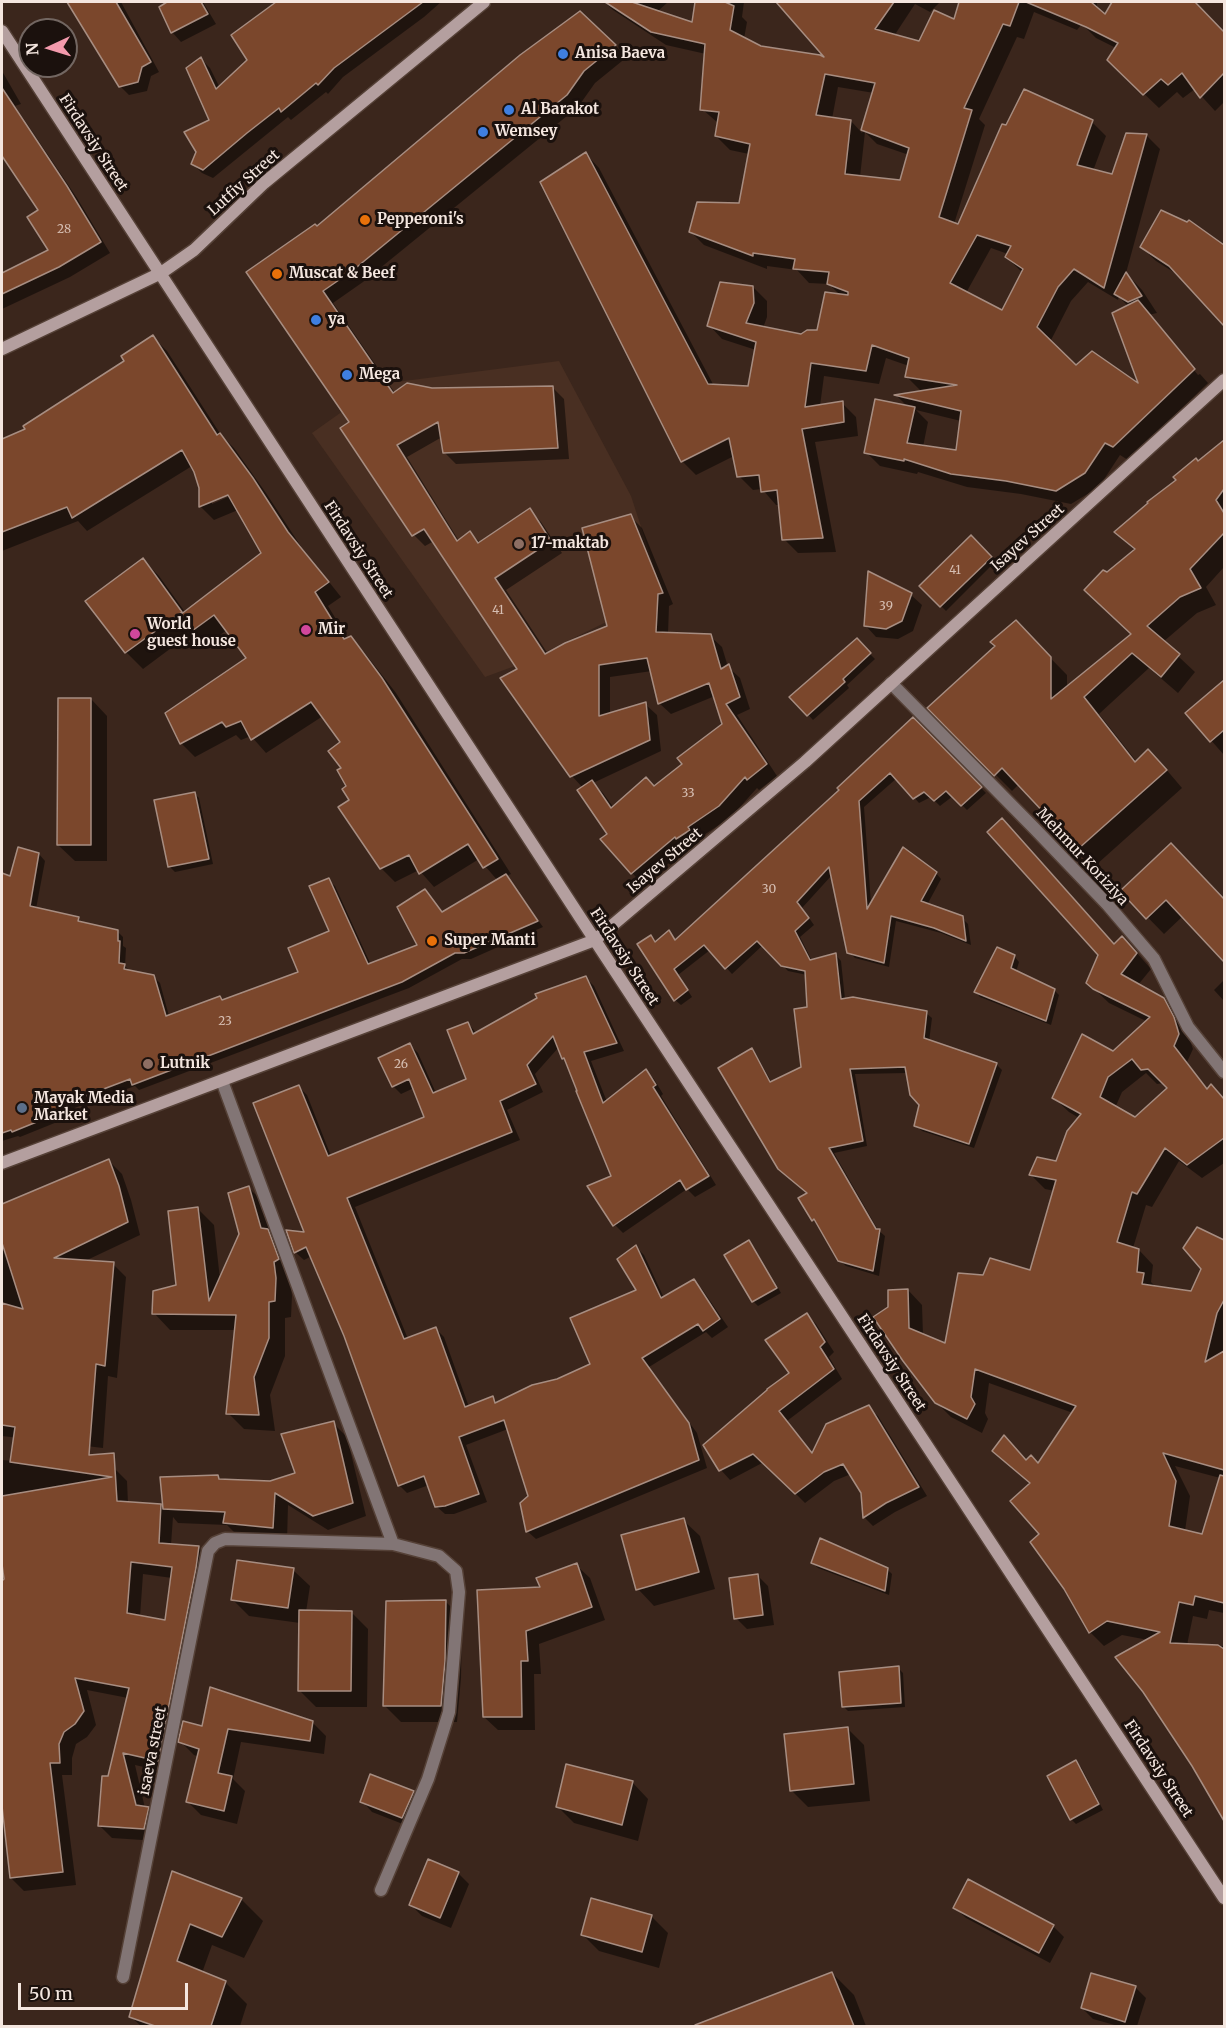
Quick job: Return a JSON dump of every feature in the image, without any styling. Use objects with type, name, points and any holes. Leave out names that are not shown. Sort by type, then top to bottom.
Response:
[{"type":"main road","name":"Lutfiy Street","points":[[2,349],[160,273],[194,250],[264,183],[484,2]]},
{"type":"main road","name":"Firdavsiy Street","points":[[2,31],[1224,1898]]},
{"type":"main road","name":"Isayev Street","points":[[2,1163],[595,940],[805,762],[1224,380]]},
{"type":"street","name":"Mehmur Koriziya","points":[[891,683],[1107,904],[1154,959],[1188,1027],[1224,1072]]},
{"type":"street","points":[[222,1081],[393,1544]]},
{"type":"street","points":[[123,1977],[208,1551],[215,1543],[225,1539],[393,1544],[439,1556],[456,1572],[459,1592],[449,1712],[428,1779],[381,1890]]},
{"type":"shaded area","name":"17-maktab","points":[[559,361],[631,496],[663,594],[523,663],[485,677],[312,433],[381,384]]},
{"type":"building","points":[[67,2],[116,2],[151,62],[142,67],[138,82],[119,87]]},
{"type":"building","points":[[167,2],[201,2],[208,14],[171,33],[159,7]]},
{"type":"building","points":[[276,2],[423,2],[334,68],[318,85],[316,83],[281,112],[279,108],[203,170],[191,164],[196,152],[184,132],[209,120],[186,68],[201,57],[216,89],[247,60],[231,35]]},
{"type":"building","points":[[605,2],[632,2],[692,22],[695,2],[725,2],[734,6],[730,30],[761,46],[824,57],[776,2],[894,2],[875,29],[919,41],[934,10],[954,19],[959,2],[1019,2],[1010,26],[1003,24],[964,108],[972,110],[939,217],[958,224],[1002,124],[1006,125],[1024,89],[1093,120],[1077,165],[1112,174],[1126,133],[1147,134],[1104,288],[1074,269],[1058,287],[1037,327],[1076,365],[1092,351],[1138,383],[1112,313],[1138,300],[1195,369],[1113,447],[1105,443],[1085,473],[1056,491],[1006,481],[951,474],[904,459],[904,461],[864,453],[875,399],[915,407],[907,443],[956,450],[961,411],[894,395],[957,385],[905,377],[909,358],[872,345],[866,371],[811,363],[805,407],[843,401],[844,422],[802,429],[823,538],[782,540],[777,490],[761,492],[759,475],[737,477],[729,438],[681,462],[540,182],[586,152],[708,384],[748,386],[756,342],[707,326],[720,282],[753,286],[754,303],[746,323],[801,334],[807,330],[817,330],[825,292],[848,295],[848,292],[827,284],[829,272],[793,269],[795,259],[753,253],[753,256],[689,232],[697,202],[739,203],[750,144],[715,136],[719,112],[700,110],[705,44],[651,32]],"holes":[[[825,74],[875,83],[861,130],[909,148],[900,180],[845,174],[851,120],[816,115]],[[977,235],[1011,246],[1005,257],[1023,269],[1002,310],[950,283]]]},
{"type":"building","points":[[1026,2],[1091,2],[1105,14],[1112,2],[1195,2],[1224,32],[1224,73],[1200,98],[1182,73],[1168,85],[1161,79],[1143,95],[1107,60],[1118,43]]},
{"type":"building","points":[[580,11],[616,45],[584,71],[567,95],[352,271],[323,291],[393,393],[407,383],[432,388],[553,386],[558,448],[443,453],[438,422],[397,445],[457,541],[470,531],[478,543],[530,508],[551,541],[495,578],[545,654],[607,626],[582,528],[631,514],[663,593],[658,594],[656,632],[711,634],[721,669],[729,664],[740,697],[726,704],[767,764],[747,780],[745,777],[719,806],[688,827],[690,830],[676,839],[675,837],[631,874],[600,839],[607,834],[577,790],[592,780],[611,808],[646,777],[654,786],[682,764],[677,758],[722,724],[709,683],[658,704],[647,658],[599,665],[599,716],[646,702],[650,740],[570,777],[500,678],[517,669],[424,529],[412,536],[340,428],[349,422],[246,272],[315,224],[317,226],[520,55]]},
{"type":"building","points":[[2,88],[101,242],[59,267],[2,294],[2,273],[48,250],[27,217],[38,210],[2,156]]},
{"type":"building","points":[[1161,210],[1187,222],[1189,220],[1224,245],[1224,326],[1169,266],[1140,247]]},
{"type":"building","points":[[1126,272],[1142,296],[1128,302],[1114,294]]},
{"type":"building","points":[[153,335],[217,435],[220,433],[288,532],[329,582],[315,592],[344,639],[351,636],[382,678],[498,859],[483,868],[468,844],[419,874],[409,855],[380,869],[338,807],[349,800],[342,789],[346,786],[337,770],[341,768],[328,751],[340,742],[311,702],[251,740],[241,721],[226,727],[222,722],[180,744],[165,713],[246,658],[214,615],[192,631],[180,615],[261,553],[228,495],[199,507],[199,488],[194,472],[182,450],[72,518],[67,507],[2,532],[2,439],[25,429],[23,426],[124,361],[121,356]]},
{"type":"building","points":[[1224,440],[1224,489],[1216,500],[1224,513],[1224,533],[1190,569],[1201,588],[1180,597],[1147,626],[1180,654],[1161,677],[1132,653],[1084,697],[1135,762],[1148,749],[1167,770],[1078,849],[1002,768],[994,776],[927,708],[995,646],[990,642],[1016,620],[1051,657],[1051,699],[1131,634],[1084,590],[1103,570],[1107,572],[1135,549],[1114,532],[1176,480],[1173,477],[1196,458],[1198,461]]},
{"type":"building","points":[[971,535],[992,557],[940,607],[919,586]]},
{"type":"building","points":[[143,558],[182,612],[125,653],[85,601]]},
{"type":"building","points":[[868,571],[912,593],[902,621],[886,629],[864,626]]},
{"type":"building","points":[[857,638],[871,653],[843,679],[845,682],[807,716],[789,697]]},
{"type":"building","points":[[1224,680],[1224,730],[1210,742],[1185,713]]},
{"type":"building","points":[[58,698],[91,698],[91,845],[57,845]]},
{"type":"building","points":[[913,717],[982,787],[961,806],[946,791],[934,801],[924,792],[913,799],[890,773],[859,801],[867,909],[903,847],[937,872],[921,901],[963,916],[966,941],[934,928],[891,916],[884,963],[847,953],[829,867],[797,902],[809,918],[795,931],[810,960],[836,953],[841,999],[853,997],[927,1011],[924,1038],[997,1063],[969,1144],[914,1126],[919,1105],[910,1095],[905,1067],[850,1069],[863,1141],[829,1148],[876,1229],[880,1229],[873,1271],[838,1261],[814,1219],[812,1221],[798,1198],[807,1193],[778,1169],[718,1068],[752,1048],[770,1082],[801,1067],[794,1009],[807,1007],[805,971],[781,966],[757,941],[725,969],[704,945],[674,969],[688,990],[674,1001],[637,944],[651,935],[655,942],[669,930],[675,940],[839,790],[837,788]]},
{"type":"building","points":[[195,792],[209,859],[168,867],[154,800]]},
{"type":"building","points":[[1002,818],[1114,944],[1122,936],[1137,953],[1121,974],[1164,998],[1174,1017],[1179,1034],[1174,1046],[1207,1089],[1211,1084],[1224,1099],[1224,1138],[1187,1165],[1165,1148],[1137,1194],[1132,1192],[1117,1242],[1139,1249],[1137,1272],[1144,1273],[1142,1284],[1191,1291],[1201,1269],[1183,1248],[1197,1227],[1224,1240],[1224,1300],[1217,1313],[1205,1362],[1224,1351],[1224,1470],[1163,1453],[1176,1481],[1169,1526],[1202,1534],[1220,1475],[1224,1476],[1224,1603],[1195,1596],[1193,1605],[1179,1602],[1170,1643],[1218,1645],[1224,1649],[1224,1821],[1192,1766],[1143,1692],[1115,1657],[1160,1632],[1107,1621],[1089,1633],[1064,1589],[1030,1542],[1039,1534],[1010,1501],[1030,1483],[992,1451],[1004,1435],[1026,1460],[1031,1455],[1038,1463],[1076,1406],[975,1369],[971,1397],[975,1404],[967,1419],[935,1403],[873,1317],[888,1307],[888,1290],[908,1289],[909,1328],[945,1343],[958,1273],[983,1275],[990,1258],[1030,1270],[1056,1180],[1029,1175],[1037,1157],[1056,1161],[1067,1131],[1081,1114],[1052,1098],[1082,1034],[1113,1051],[1150,1017],[1093,989],[1086,983],[1098,955],[987,832]],"holes":[[[1132,1059],[1141,1070],[1148,1069],[1167,1088],[1135,1117],[1100,1097],[1108,1077]]]},
{"type":"building","points":[[1171,843],[1224,899],[1224,962],[1166,900],[1146,919],[1120,891]]},
{"type":"building","points":[[18,847],[39,853],[30,906],[79,917],[78,921],[118,930],[119,963],[125,964],[124,969],[154,975],[166,1016],[220,996],[222,1000],[298,972],[288,948],[329,931],[309,886],[329,878],[368,964],[417,945],[397,907],[425,889],[442,912],[506,874],[538,921],[464,953],[455,953],[402,982],[132,1085],[130,1079],[64,1104],[66,1110],[12,1132],[11,1130],[2,1133],[2,873],[10,876]]},
{"type":"building","points":[[997,947],[1015,955],[1011,968],[1055,989],[1046,1021],[974,992]]},
{"type":"building","points":[[586,976],[617,1043],[584,1052],[603,1103],[646,1069],[656,1085],[653,1087],[709,1176],[686,1190],[680,1180],[613,1226],[587,1186],[611,1176],[553,1036],[527,1065],[536,1084],[500,1101],[512,1132],[347,1198],[404,1339],[436,1327],[465,1407],[493,1396],[495,1403],[532,1385],[557,1379],[590,1364],[570,1318],[636,1290],[617,1259],[636,1245],[661,1298],[694,1279],[720,1319],[703,1331],[698,1324],[642,1358],[689,1423],[699,1460],[526,1532],[520,1503],[528,1496],[504,1420],[459,1437],[479,1494],[445,1506],[435,1507],[424,1476],[398,1486],[344,1336],[306,1247],[294,1253],[286,1230],[304,1232],[253,1103],[299,1085],[328,1156],[424,1117],[409,1079],[392,1087],[378,1058],[410,1043],[433,1093],[466,1079],[447,1030],[468,1022],[473,1034],[537,998],[535,994]]},
{"type":"building","points":[[109,1159],[128,1222],[54,1258],[114,1262],[105,1366],[96,1364],[89,1455],[114,1453],[117,1501],[161,1504],[159,1543],[199,1546],[158,1761],[123,1753],[136,1805],[149,1807],[144,1829],[98,1826],[102,1776],[108,1776],[129,1688],[75,1678],[84,1711],[75,1724],[64,1732],[59,1744],[60,1763],[50,1763],[63,1872],[10,1878],[2,1806],[2,1581],[4,1579],[2,1496],[112,1477],[10,1462],[15,1427],[2,1425],[2,1303],[23,1309],[2,1243],[2,1204]],"holes":[[[131,1562],[172,1567],[165,1620],[127,1613]]]},
{"type":"building","points":[[249,1186],[261,1228],[268,1229],[279,1259],[274,1262],[275,1301],[269,1302],[269,1338],[254,1377],[259,1415],[226,1414],[236,1315],[152,1314],[153,1291],[176,1285],[168,1211],[198,1207],[209,1301],[239,1234],[228,1193]]},
{"type":"building","points":[[749,1240],[777,1288],[752,1302],[724,1255]]},
{"type":"building","points":[[807,1313],[825,1342],[820,1347],[834,1369],[779,1411],[812,1453],[826,1424],[869,1405],[919,1487],[886,1503],[863,1518],[861,1493],[843,1464],[824,1472],[795,1494],[753,1454],[719,1471],[703,1445],[767,1389],[789,1373],[765,1340]]},
{"type":"building","points":[[334,1421],[353,1503],[313,1516],[275,1493],[273,1528],[223,1523],[225,1512],[163,1509],[160,1477],[218,1475],[219,1479],[270,1481],[295,1473],[281,1434]]},
{"type":"building","points":[[684,1518],[699,1572],[636,1590],[621,1535]]},
{"type":"building","points":[[820,1538],[888,1568],[885,1591],[811,1563]]},
{"type":"building","points":[[237,1560],[294,1568],[288,1608],[231,1600]]},
{"type":"building","points":[[577,1563],[592,1607],[526,1631],[528,1661],[521,1661],[522,1717],[483,1717],[477,1590],[540,1587],[536,1578]]},
{"type":"building","points":[[758,1574],[763,1615],[734,1619],[729,1578]]},
{"type":"building","points":[[446,1600],[445,1661],[441,1706],[383,1706],[386,1601]]},
{"type":"building","points":[[299,1610],[352,1611],[351,1691],[298,1691]]},
{"type":"building","points":[[899,1666],[901,1703],[842,1707],[839,1672]]},
{"type":"building","points":[[210,1687],[313,1721],[310,1741],[228,1729],[218,1773],[232,1776],[224,1811],[186,1802],[199,1749],[178,1742],[183,1721],[202,1726]]},
{"type":"building","points":[[848,1727],[854,1784],[790,1791],[784,1734]]},
{"type":"building","points":[[1076,1760],[1099,1804],[1070,1820],[1047,1776]]},
{"type":"building","points":[[566,1764],[633,1781],[622,1825],[556,1807]]},
{"type":"building","points":[[370,1774],[414,1791],[402,1818],[360,1802]]},
{"type":"building","points":[[428,1859],[459,1872],[440,1918],[409,1905]]},
{"type":"building","points":[[172,1871],[242,1898],[222,1937],[190,1924],[177,1961],[226,1981],[211,2026],[155,2026],[129,2017]]},
{"type":"building","points":[[968,1879],[1054,1925],[1039,1953],[953,1908]]},
{"type":"building","points":[[591,1898],[652,1915],[642,1952],[581,1935]]},
{"type":"building","points":[[832,1972],[854,2026],[695,2025]]},
{"type":"building","points":[[1091,1973],[1136,1986],[1125,2022],[1081,2008]]},
{"type":"place","name":"Anisa Baeva","points":[[563,54]]},
{"type":"place","name":"Al Barakot","points":[[509,110]]},
{"type":"place","name":"Wemsey","points":[[483,132]]},
{"type":"place","name":"Pepperoni's","points":[[365,220]]},
{"type":"place","name":"Muscat & Beef","points":[[277,274]]},
{"type":"place","name":"ya","points":[[316,320]]},
{"type":"place","name":"Mega","points":[[347,375]]},
{"type":"place","name":"17-maktab","points":[[519,544]]},
{"type":"place","name":"Mir","points":[[306,630]]},
{"type":"place","name":"World guest house","points":[[135,634]]},
{"type":"place","name":"Super Manti","points":[[432,941]]},
{"type":"place","name":"Lutnik","points":[[148,1064]]},
{"type":"place","name":"Mayak Media Market","points":[[22,1108]]}]
